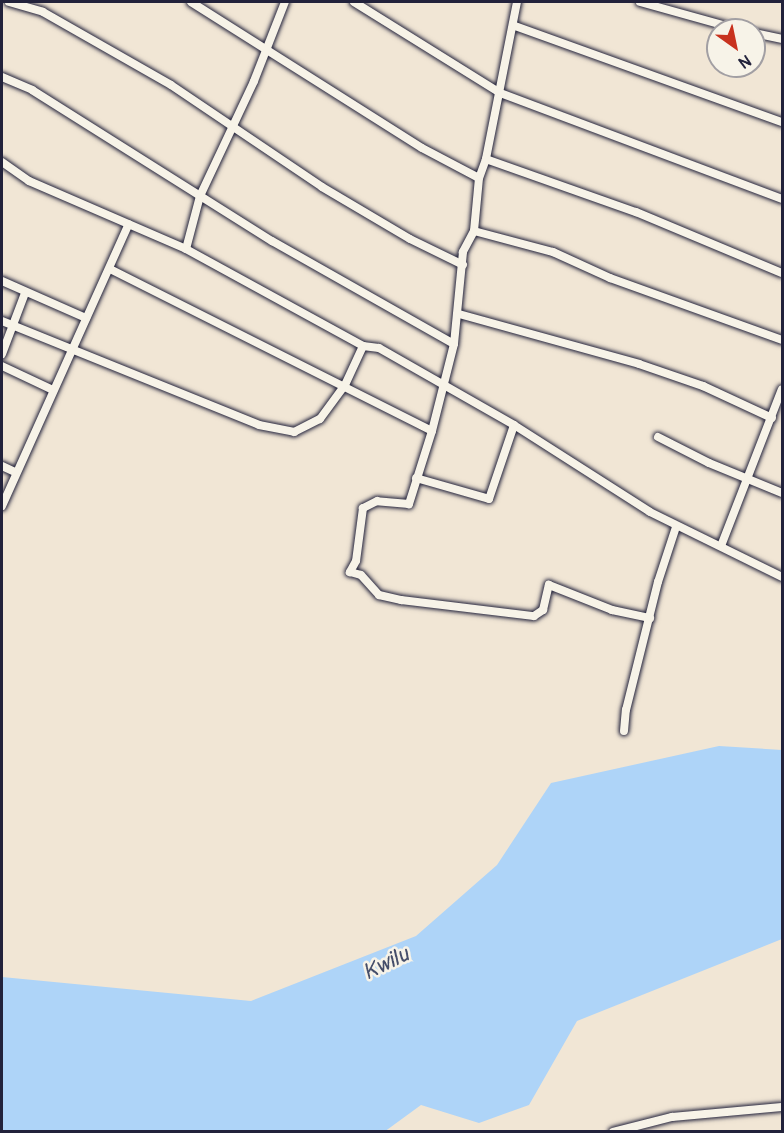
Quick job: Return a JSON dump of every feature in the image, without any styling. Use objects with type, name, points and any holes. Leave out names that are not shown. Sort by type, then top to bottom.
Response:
[{"type":"street","points":[[9,2],[43,12],[185,94],[367,214],[463,265]]},
{"type":"street","points":[[191,2],[266,46],[413,142],[479,178]]},
{"type":"street","points":[[186,249],[201,196],[285,2]]},
{"type":"street","points":[[354,2],[500,93],[783,199]]},
{"type":"street","points":[[517,2],[515,26],[486,159],[479,178],[474,231],[466,242],[454,344],[432,431],[409,504],[377,501],[363,508],[356,561],[350,572],[361,575],[379,595],[534,615],[543,610],[549,585],[612,610],[650,618]]},
{"type":"street","points":[[640,2],[706,20]]},
{"type":"street","points":[[515,26],[783,122]]},
{"type":"street","points":[[766,35],[783,39]]},
{"type":"street","points":[[2,77],[32,90],[201,196],[454,344]]},
{"type":"street","points":[[486,159],[636,212],[783,273]]},
{"type":"street","points":[[2,162],[29,181],[186,249],[363,346],[378,348],[514,425],[676,527],[721,546],[783,577]]},
{"type":"street","points":[[2,506],[15,472],[47,412],[53,390],[129,224]]},
{"type":"street","points":[[474,231],[553,252],[610,278],[783,340]]},
{"type":"street","points":[[110,269],[345,385],[432,431]]},
{"type":"street","points":[[2,281],[86,318]]},
{"type":"street","points":[[2,354],[25,293]]},
{"type":"street","points":[[459,314],[639,364],[703,386],[772,418]]},
{"type":"street","points":[[2,321],[260,425],[294,432],[320,419],[345,385],[363,346]]},
{"type":"street","points":[[2,366],[53,390]]},
{"type":"street","points":[[721,546],[783,389]]},
{"type":"street","points":[[416,478],[489,499],[514,425]]},
{"type":"street","points":[[658,437],[748,480],[783,493]]},
{"type":"street","points":[[2,466],[15,472]]},
{"type":"street","points":[[624,731],[626,710],[676,527]]},
{"type":"street","points":[[613,1131],[672,1117],[783,1107]]},
{"type":"water","name":"Kwilu","points":[[719,746],[782,750],[782,939],[577,1021],[529,1105],[479,1123],[421,1105],[384,1132],[2,1131],[2,977],[251,1001],[416,936],[497,865],[551,783]]}]
